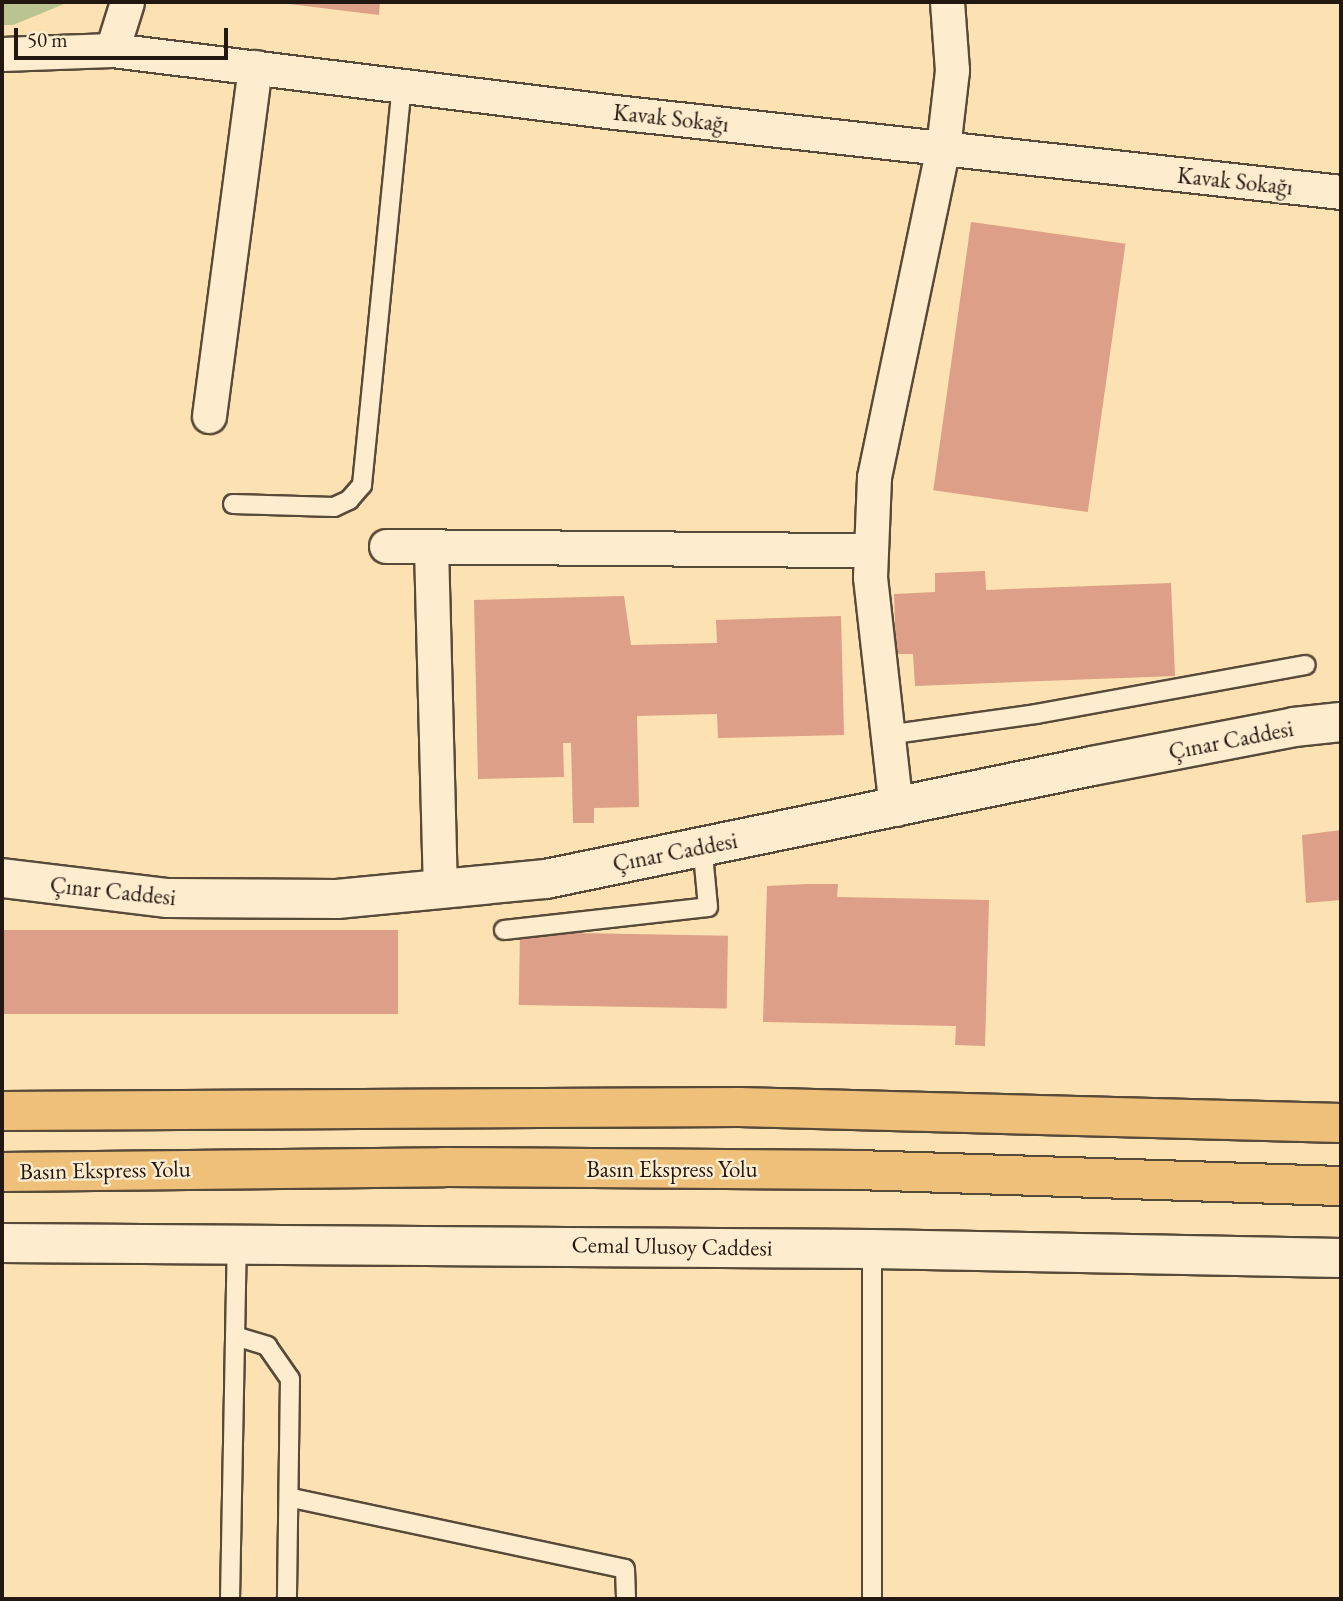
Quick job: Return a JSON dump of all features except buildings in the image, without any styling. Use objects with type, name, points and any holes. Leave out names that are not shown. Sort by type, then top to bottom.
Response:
[{"type":"highway","points":[[2,1111],[726,1107],[1341,1123]]},
{"type":"highway","name":"Basın Ekspress Yolu","points":[[2,1172],[430,1167],[843,1170],[1341,1186]]},
{"type":"main road","name":"Çınar Caddesi","points":[[2,878],[168,898],[337,899],[546,879],[702,844],[895,809],[1294,726],[1341,722]]},
{"type":"main road","name":"Cemal Ulusoy Caddesi","points":[[2,1243],[237,1242],[872,1249],[1341,1258]]},
{"type":"street","points":[[112,50],[127,2]]},
{"type":"street","points":[[895,809],[871,550],[874,477],[943,148],[952,70],[947,2]]},
{"type":"street","name":"Kavak Sokağı","points":[[2,54],[112,50],[402,86],[1341,192]]},
{"type":"street","points":[[209,416],[255,67]]},
{"type":"street","points":[[386,547],[871,550]]},
{"type":"street","points":[[431,547],[440,889]]},
{"type":"lane","points":[[233,505],[334,507],[349,500],[362,485],[402,86]]},
{"type":"lane","points":[[887,735],[1035,714],[1306,665]]},
{"type":"lane","points":[[504,930],[708,907],[702,844]]},
{"type":"lane","points":[[230,1599],[237,1242]]},
{"type":"lane","points":[[872,1249],[872,1599]]},
{"type":"lane","points":[[235,1336],[267,1346],[290,1379],[292,1498],[287,1599]]},
{"type":"lane","points":[[292,1498],[625,1569],[626,1599]]},
{"type":"green space","points":[[2,2],[69,2],[13,25],[2,25]]}]
